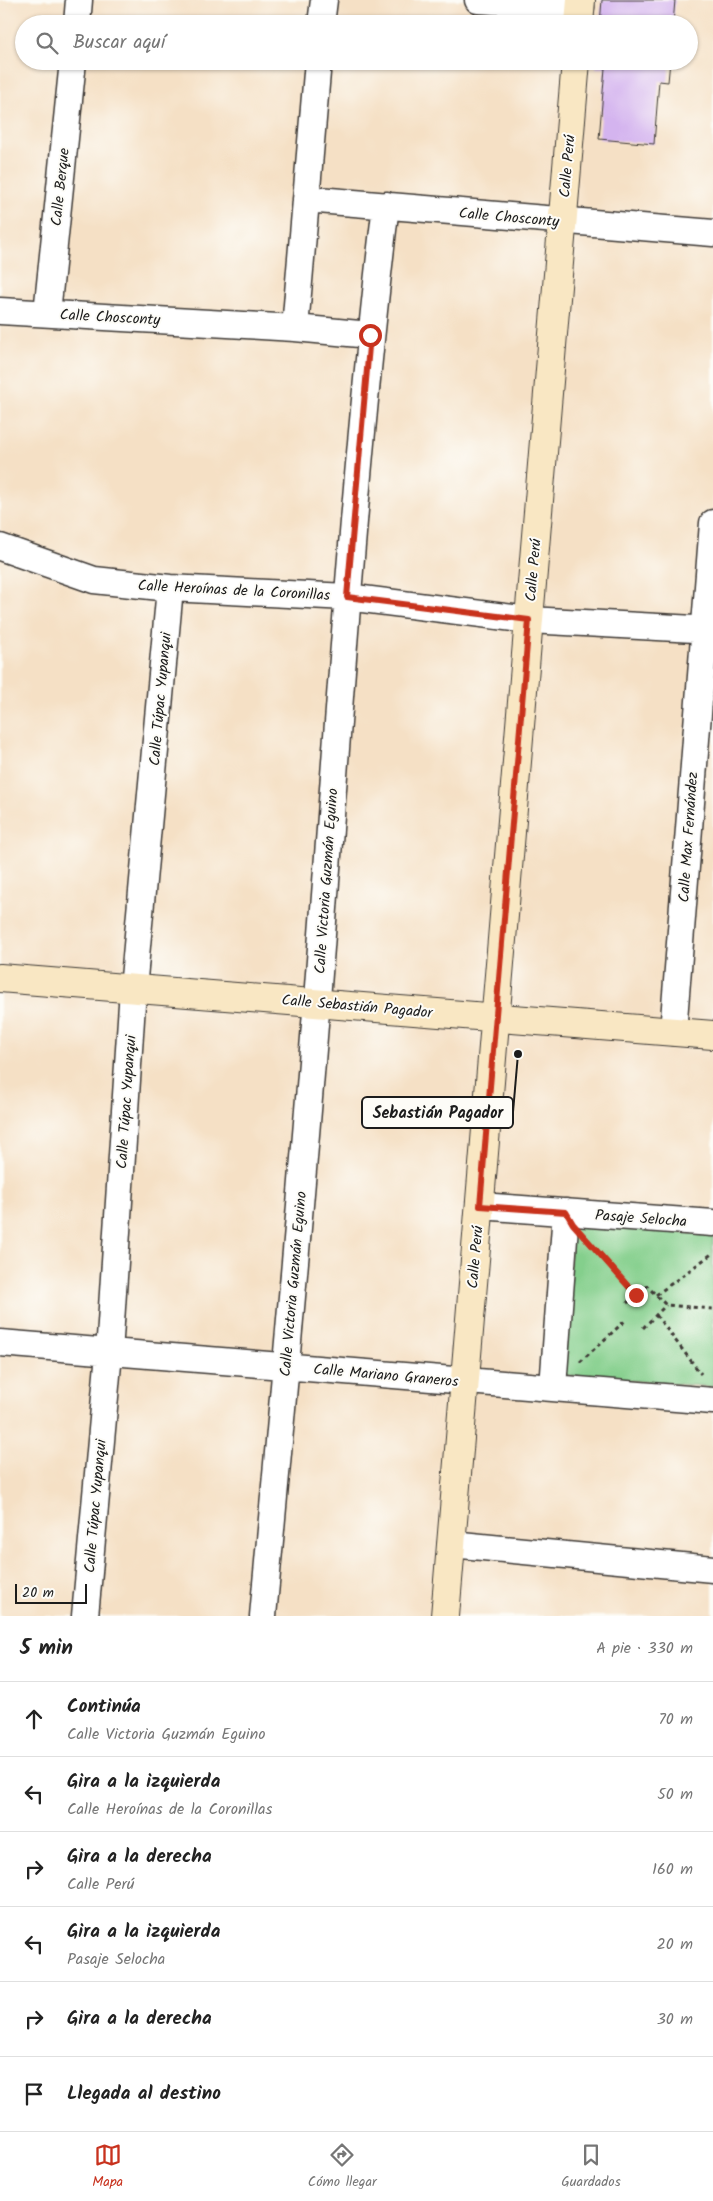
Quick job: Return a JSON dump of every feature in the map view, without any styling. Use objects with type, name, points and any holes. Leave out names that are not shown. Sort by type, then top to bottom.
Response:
[{"type":"street","points":[[78,15],[79,0]]},
{"type":"street","points":[[323,15],[324,0]]},
{"type":"street","points":[[478,0],[580,10]]},
{"type":"street","name":"Calle Berque","points":[[47,314],[72,70]]},
{"type":"street","points":[[295,328],[317,70]]},
{"type":"street","name":"Calle Perú","points":[[445,1616],[575,70]]},
{"type":"street","name":"Calle Chosconty","points":[[306,199],[563,222],[713,233]]},
{"type":"street","name":"Calle Victoria Guzmán Eguino","points":[[263,1616],[317,1003],[347,597],[370,335],[386,205]]},
{"type":"street","name":"Calle Chosconty","points":[[0,311],[295,328],[370,335]]},
{"type":"street","name":"Calle Max Fernández","points":[[673,1032],[708,630],[713,522]]},
{"type":"street","name":"Calle Heroínas de la Coronillas","points":[[0,547],[94,580],[170,588],[347,597],[529,620],[708,630]]},
{"type":"street","name":"Calle Túpac Yupanqui","points":[[85,1616],[110,1353],[133,989],[170,588]]},
{"type":"street","name":"Calle Sebastián Pagador","points":[[0,978],[713,1035]]},
{"type":"street","name":"Pasaje Selocha","points":[[480,1206],[713,1224]]},
{"type":"street","points":[[552,1387],[566,1212]]},
{"type":"street","name":"Calle Mariano Graneros","points":[[0,1344],[286,1366],[464,1383],[709,1390]]},
{"type":"street","points":[[451,1544],[713,1569]]},
{"type":"path","points":[[566,1212],[573,1224],[636,1295]]},
{"type":"path","points":[[656,1295],[713,1253]]},
{"type":"path","points":[[627,1303],[647,1286],[666,1305],[713,1309]]},
{"type":"path","points":[[643,1328],[666,1305]]},
{"type":"path","points":[[656,1315],[709,1390]]},
{"type":"path","points":[[552,1387],[627,1319]]},
{"type":"green space","points":[[573,1224],[713,1235],[713,1387],[561,1375]]},
{"type":"building","points":[[602,0],[675,0],[674,15],[601,15]]},
{"type":"building","points":[[605,70],[669,70],[668,82],[659,81],[654,144],[599,139]]},
{"type":"place","name":"Sebastián Pagador","points":[[518,1054]]},
{"type":"route","points":[[370,335],[347,597],[529,620],[480,1206],[566,1212],[573,1224],[636,1295]]}]
